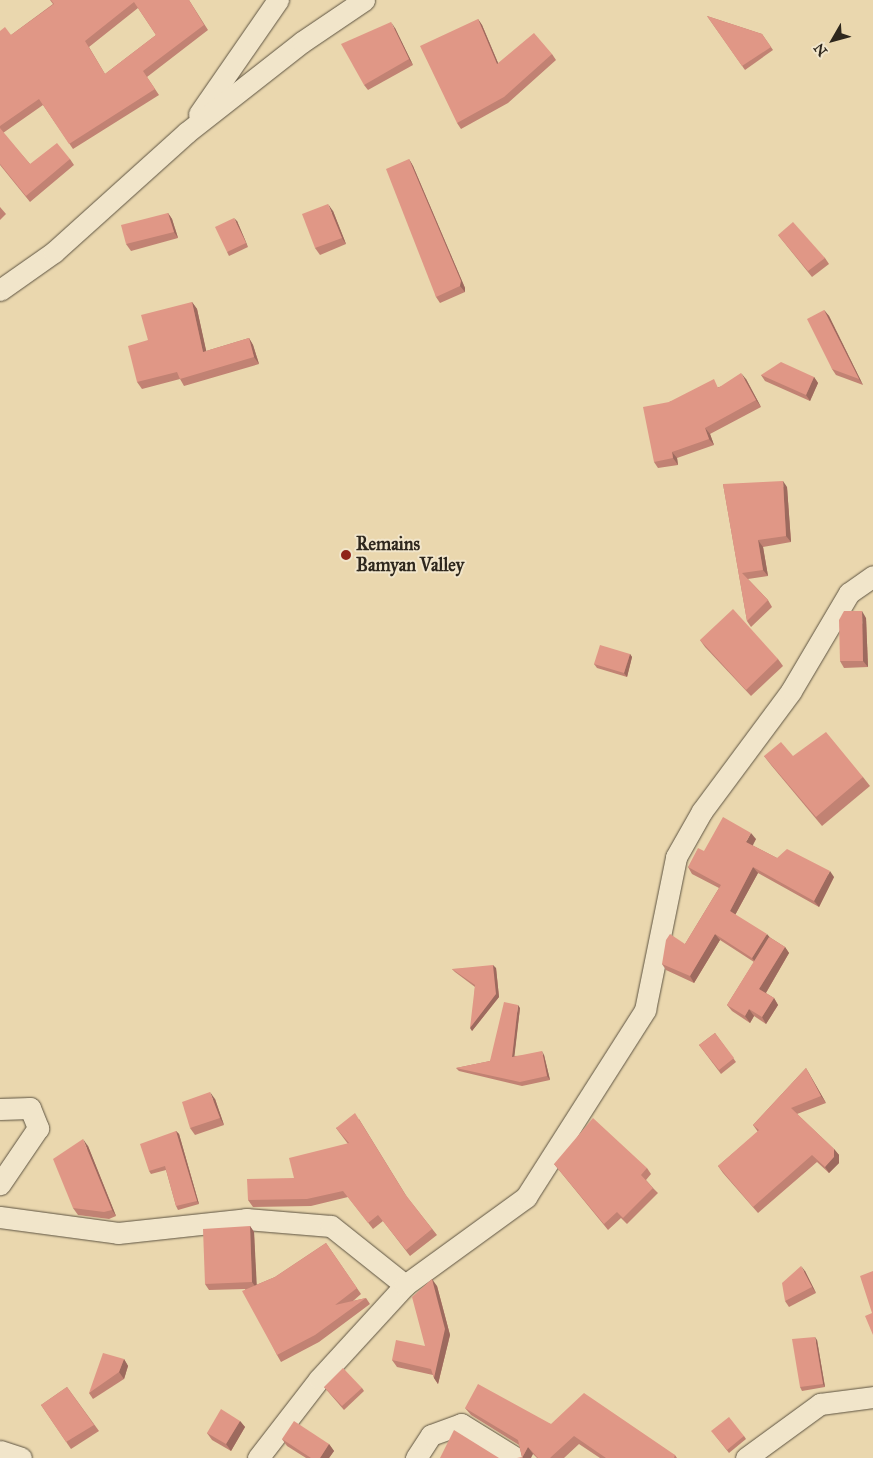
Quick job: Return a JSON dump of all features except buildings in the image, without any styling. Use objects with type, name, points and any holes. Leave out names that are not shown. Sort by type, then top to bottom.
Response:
[{"type":"street","points":[[186,133],[278,0]]},
{"type":"street","points":[[0,290],[54,252],[186,133],[302,42],[364,0]]},
{"type":"street","points":[[258,1458],[319,1379],[405,1285],[526,1197],[645,1010],[676,857],[702,811],[791,692],[849,593],[873,576]]},
{"type":"street","points":[[0,1109],[30,1108],[38,1128],[0,1184]]},
{"type":"street","points":[[0,1217],[118,1234],[246,1219],[331,1226],[405,1285]]},
{"type":"street","points":[[746,1458],[820,1404],[873,1397]]},
{"type":"street","points":[[416,1458],[431,1435],[461,1424],[516,1458]]},
{"type":"street","points":[[0,1451],[21,1458]]},
{"type":"place","name":"Remains Bamyan Valley","points":[[346,555]]}]
